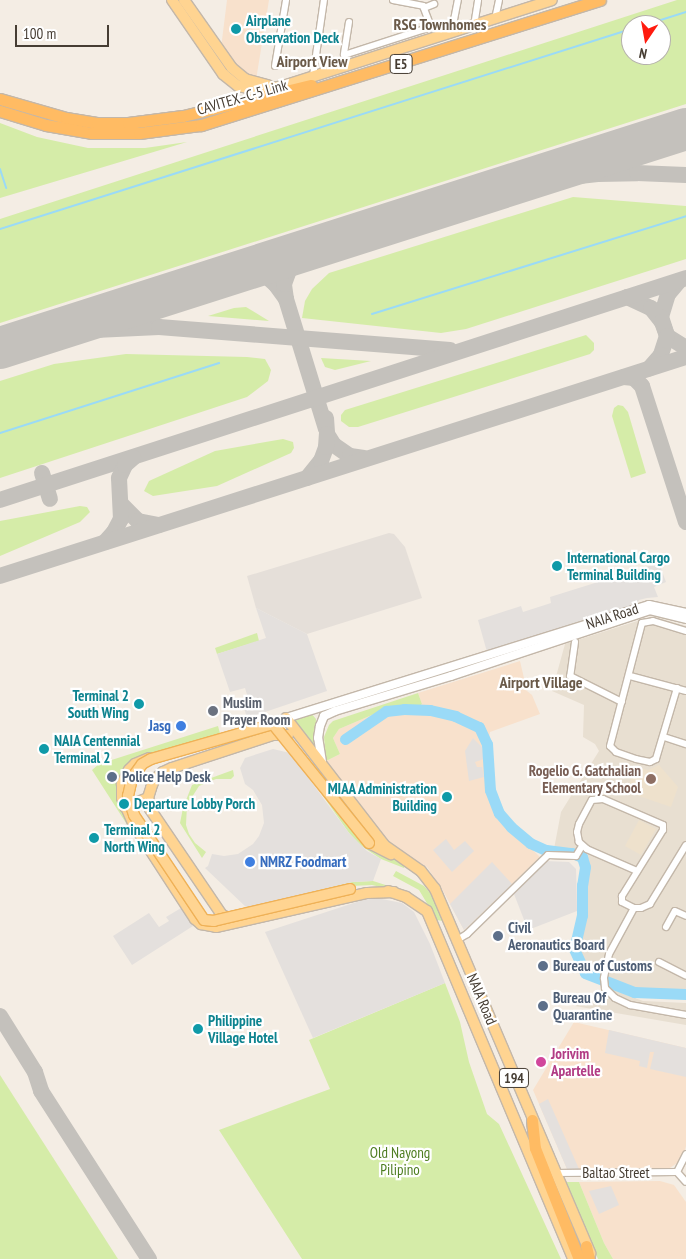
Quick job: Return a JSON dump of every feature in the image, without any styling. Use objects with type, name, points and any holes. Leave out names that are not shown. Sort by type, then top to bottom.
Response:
[{"type":"highway","name":"CAVITEX–C-5 Link","points":[[0,99],[56,116],[97,123],[134,123],[183,116],[315,84],[578,0]]},
{"type":"highway","name":"CAVITEX–C-5 Link","points":[[0,111],[46,126],[92,133],[139,133],[202,125],[600,0]]},
{"type":"highway","points":[[532,1120],[535,1148],[579,1259]]},
{"type":"highway","points":[[586,1246],[591,1259]]},
{"type":"main road","points":[[172,0],[223,74],[231,81],[250,90],[267,90],[442,32],[474,26],[552,0]]},
{"type":"main road","points":[[184,0],[228,64],[245,80],[258,84],[271,84],[313,76]]},
{"type":"main road","points":[[286,718],[141,761],[129,770],[121,791],[124,807],[195,919],[210,928],[367,893],[394,892]]},
{"type":"main road","points":[[273,735],[286,718]]},
{"type":"main road","name":"NAIA Road","points":[[286,718],[372,832],[396,856],[421,871],[435,889],[586,1246]]},
{"type":"main road","points":[[394,892],[366,887],[350,889],[214,921],[204,920],[132,810],[128,796],[132,778],[142,764],[151,759],[273,724],[369,843],[396,856]]},
{"type":"main road","points":[[235,732],[240,746]]},
{"type":"main road","points":[[237,923],[222,915],[150,809],[148,798],[154,780],[163,772],[172,768],[273,735],[285,734],[300,739]]},
{"type":"main road","points":[[172,768],[174,750]]},
{"type":"main road","points":[[124,807],[148,798]]},
{"type":"main road","points":[[167,876],[187,864]]},
{"type":"main road","name":"NAIA Road","points":[[394,892],[417,903],[427,911],[573,1259]]},
{"type":"main road","points":[[435,930],[450,923]]},
{"type":"street","points":[[275,66],[286,0]]},
{"type":"street","points":[[313,76],[324,0]]},
{"type":"street","points":[[393,0],[416,4],[424,8],[431,27]]},
{"type":"street","points":[[349,22],[344,55],[431,27],[442,32],[453,25],[458,0]]},
{"type":"street","points":[[474,26],[478,0]]},
{"type":"street","points":[[495,18],[499,0]]},
{"type":"street","points":[[424,8],[434,4]]},
{"type":"street","name":"NAIA Road","points":[[286,718],[649,605],[686,613]]},
{"type":"street","name":"NAIA Road","points":[[326,771],[320,758],[318,738],[324,716],[650,610],[686,619]]},
{"type":"street","points":[[678,688],[656,759],[650,762],[616,752],[610,746],[630,676],[642,623],[653,620],[686,631]]},
{"type":"street","points":[[575,642],[570,676],[622,702]]},
{"type":"street","points":[[630,676],[686,691]]},
{"type":"street","points":[[664,737],[686,744]]},
{"type":"street","points":[[637,871],[582,846],[577,838],[577,832],[582,816],[592,800],[603,799],[663,825],[663,830],[621,899],[622,902],[634,908],[641,908],[650,904],[686,845]]},
{"type":"street","points":[[456,940],[466,934],[548,855],[577,855],[582,846]]},
{"type":"street","points":[[634,908],[609,954],[604,982],[615,998],[630,1005],[686,1015]]},
{"type":"street","points":[[666,927],[675,911],[686,916]]},
{"type":"street","points":[[659,962],[686,976]]},
{"type":"street","points":[[686,1154],[678,1172],[686,1182]]},
{"type":"street","name":"Baltao Street","points":[[555,1173],[678,1172]]},
{"type":"shaded area","points":[[227,0],[269,0],[256,80],[239,71],[221,48]]},
{"type":"shaded area","points":[[389,533],[394,534],[405,547],[422,598],[307,634],[256,608],[247,576]]},
{"type":"shaded area","points":[[659,563],[666,582],[654,587],[658,597],[639,600],[636,604],[487,652],[478,620],[521,606],[523,612],[551,603],[550,597]]},
{"type":"shaded area","points":[[256,608],[307,634],[327,691],[247,718],[242,701],[248,698],[245,688],[230,692],[217,654],[266,638]]},
{"type":"shaded area","points":[[653,616],[686,626],[686,992],[643,994],[613,981],[585,976],[577,949],[587,907],[588,864],[582,855],[554,849],[561,812],[599,751],[595,744],[583,737],[584,705],[552,691],[565,644]]},
{"type":"shaded area","points":[[520,661],[527,691],[532,695],[540,714],[490,732],[488,743],[491,801],[495,814],[540,857],[464,930],[442,889],[427,867],[385,842],[326,761],[340,754],[333,738],[339,729],[386,709],[420,706],[422,704],[418,693]]},
{"type":"shaded area","points":[[473,738],[482,747],[484,759],[475,762],[477,767],[482,767],[484,777],[469,781],[465,751]]},
{"type":"shaded area","points":[[273,749],[290,753],[349,833],[367,851],[381,859],[373,881],[352,882],[247,908],[205,868],[208,866],[212,854],[224,856],[238,854],[253,844],[259,836],[264,823],[262,805],[253,790],[245,784],[240,768],[245,758]]},
{"type":"shaded area","name":"Rogelio G. Gatchalian Elementary School","points":[[659,765],[678,787],[671,807],[627,792],[635,767],[648,770]]},
{"type":"shaded area","name":"Rogelio G. Gatchalian Elementary School","points":[[639,820],[656,829],[641,855],[625,846]]},
{"type":"shaded area","points":[[446,839],[454,850],[465,841],[474,851],[452,872],[433,850]]},
{"type":"shaded area","points":[[545,861],[569,862],[576,869],[577,911],[528,930],[514,894]]},
{"type":"shaded area","points":[[492,862],[512,884],[464,930],[450,904]]},
{"type":"shaded area","points":[[377,898],[402,903],[414,912],[430,944],[445,983],[313,1038],[265,932],[363,900]]},
{"type":"shaded area","points":[[181,908],[193,926],[132,965],[113,936],[149,913],[159,927],[169,921],[166,917]]},
{"type":"shaded area","points":[[611,989],[643,1001],[686,1003],[686,1025],[575,1006]]},
{"type":"shaded area","points":[[574,1022],[686,1048],[686,1146],[683,1159],[667,1170],[567,1169],[533,1090]]},
{"type":"shaded area","points":[[609,1030],[686,1048],[686,1077],[650,1069],[654,1052],[650,1052],[647,1068],[639,1066],[640,1061],[605,1053]]},
{"type":"shaded area","points":[[548,1099],[579,1169],[567,1169],[539,1104]]},
{"type":"shaded area","points":[[660,1181],[674,1185],[686,1202],[686,1259],[613,1259],[604,1243],[579,1182]]},
{"type":"shaded area","points":[[611,1186],[619,1205],[599,1214],[589,1191]]},
{"type":"green space","points":[[677,0],[686,0],[686,104],[0,323],[0,219],[621,18],[621,65],[671,65],[671,15],[631,15]]},
{"type":"green space","points":[[0,123],[37,137],[88,148],[145,148],[187,142],[0,198]]},
{"type":"green space","points":[[573,197],[686,206],[686,259],[466,329],[441,333],[302,318],[305,301],[312,289],[329,273]]},
{"type":"green space","points":[[246,307],[269,321],[208,316],[234,308]]},
{"type":"green space","points":[[586,335],[594,343],[594,350],[590,354],[358,427],[349,427],[341,421],[341,415],[345,410]]},
{"type":"green space","points":[[126,354],[247,357],[265,359],[271,370],[268,381],[247,397],[0,478],[0,381],[54,364]]},
{"type":"green space","points":[[321,358],[371,361],[335,370],[325,367]]},
{"type":"green space","points":[[618,405],[623,406],[628,412],[646,473],[631,478],[612,416],[614,408]]},
{"type":"green space","points":[[283,439],[293,442],[294,448],[291,453],[217,486],[153,496],[144,491],[149,481],[215,451]]},
{"type":"green space","points":[[80,506],[87,507],[90,512],[80,522],[0,556],[0,521]]},
{"type":"green space","points":[[257,633],[259,641],[217,654],[215,648]]},
{"type":"green space","points":[[418,693],[422,704],[420,706],[386,709],[339,729],[333,738],[340,754],[326,761],[324,737],[329,725],[333,721]]},
{"type":"green space","points":[[311,713],[316,719],[315,747],[291,719]]},
{"type":"green space","points":[[218,726],[221,737],[155,757],[129,783],[153,861],[151,862],[92,770],[99,764]]},
{"type":"green space","points":[[233,770],[234,776],[231,779],[216,779],[199,786],[187,805],[186,825],[195,843],[206,852],[202,858],[180,823],[183,808],[192,785]]},
{"type":"green space","points":[[309,776],[369,848],[405,865],[404,868],[381,859],[360,845],[349,833]]},
{"type":"green space","points":[[396,871],[424,886],[433,896],[443,921],[437,920],[419,890],[393,876]]},
{"type":"green space","points":[[373,881],[395,888],[394,890],[372,885],[351,886],[285,900],[284,898],[352,882]]},
{"type":"green space","name":"Old Nayong Pilipino","points":[[445,983],[460,1022],[469,1062],[487,1114],[499,1124],[561,1259],[302,1259],[219,1130],[330,1089],[309,1040]]},
{"type":"green space","points":[[0,1075],[118,1259],[0,1259]]},
{"type":"green space","points":[[565,1182],[579,1182],[604,1243],[613,1259],[598,1259]]},
{"type":"waterway","points":[[671,17],[686,12]]},
{"type":"waterway","points":[[0,229],[621,32]]},
{"type":"waterway","points":[[0,169],[6,188]]},
{"type":"waterway","points":[[372,314],[686,216]]},
{"type":"waterway","points":[[0,433],[219,363]]},
{"type":"waterway","points":[[345,739],[386,711],[404,709],[430,710],[455,716],[479,727],[487,744],[490,790],[499,813],[511,827],[530,843],[546,850],[572,853],[582,857],[585,867],[582,885],[582,915],[574,949],[585,973],[634,992],[686,994]]},
{"type":"taxiway","points":[[517,183],[598,174],[686,175]]},
{"type":"taxiway","points":[[238,272],[265,275],[276,285],[286,299],[284,284],[291,265],[298,257],[315,248]]},
{"type":"taxiway","points":[[0,500],[686,278]]},
{"type":"taxiway","points":[[679,281],[668,294],[661,317],[667,336],[686,348]]},
{"type":"taxiway","points":[[627,297],[651,308],[662,322],[667,336],[661,355],[649,369]]},
{"type":"taxiway","points":[[286,299],[326,429]]},
{"type":"taxiway","points":[[15,344],[95,330],[159,327],[450,350]]},
{"type":"taxiway","points":[[0,576],[686,357]]},
{"type":"taxiway","points":[[624,377],[634,378],[642,386],[686,522]]},
{"type":"taxiway","points":[[326,418],[327,434],[334,445],[350,456],[364,458]]},
{"type":"taxiway","points":[[307,478],[321,461],[326,447],[327,434]]},
{"type":"taxiway","points":[[105,542],[114,532],[121,519],[119,478],[125,465],[133,458]]},
{"type":"taxiway","points":[[42,473],[50,499]]},
{"type":"taxiway","points":[[121,504],[138,521],[159,525]]},
{"type":"taxiway","points":[[0,1016],[35,1072],[41,1091],[149,1259]]},
{"type":"runway","points":[[0,348],[686,129]]},
{"type":"place","name":"Airplane Observation Deck","points":[[236,29]]},
{"type":"place","name":"International Cargo Terminal Building","points":[[557,566]]},
{"type":"place","name":"Terminal 2 South Wing","points":[[139,704]]},
{"type":"place","name":"Muslim Prayer Room","points":[[213,711]]},
{"type":"place","name":"Jasg","points":[[181,726]]},
{"type":"place","name":"NAIA Centennial Terminal 2","points":[[44,749]]},
{"type":"place","name":"Police Help Desk","points":[[112,777]]},
{"type":"place","name":"Rogelio G. Gatchalian Elementary School","points":[[651,779]]},
{"type":"place","name":"MIAA Administration Building","points":[[447,797]]},
{"type":"place","name":"Departure Lobby Porch","points":[[124,804]]},
{"type":"place","name":"Terminal 2 North Wing","points":[[94,838]]},
{"type":"place","name":"NMRZ Foodmart","points":[[250,862]]},
{"type":"place","name":"Civil Aeronautics Board","points":[[498,936]]},
{"type":"place","name":"Bureau of Customs","points":[[543,966]]},
{"type":"place","name":"Bureau Of Quarantine","points":[[543,1006]]},
{"type":"place","name":"Philippine Village Hotel","points":[[198,1029]]},
{"type":"place","name":"Jorivim Apartelle","points":[[541,1062]]},
{"type":"district","name":"RSG Townhomes","points":[[440,24]]},
{"type":"district","name":"Airport View","points":[[312,61]]},
{"type":"district","name":"Airport Village","points":[[541,682]]}]
